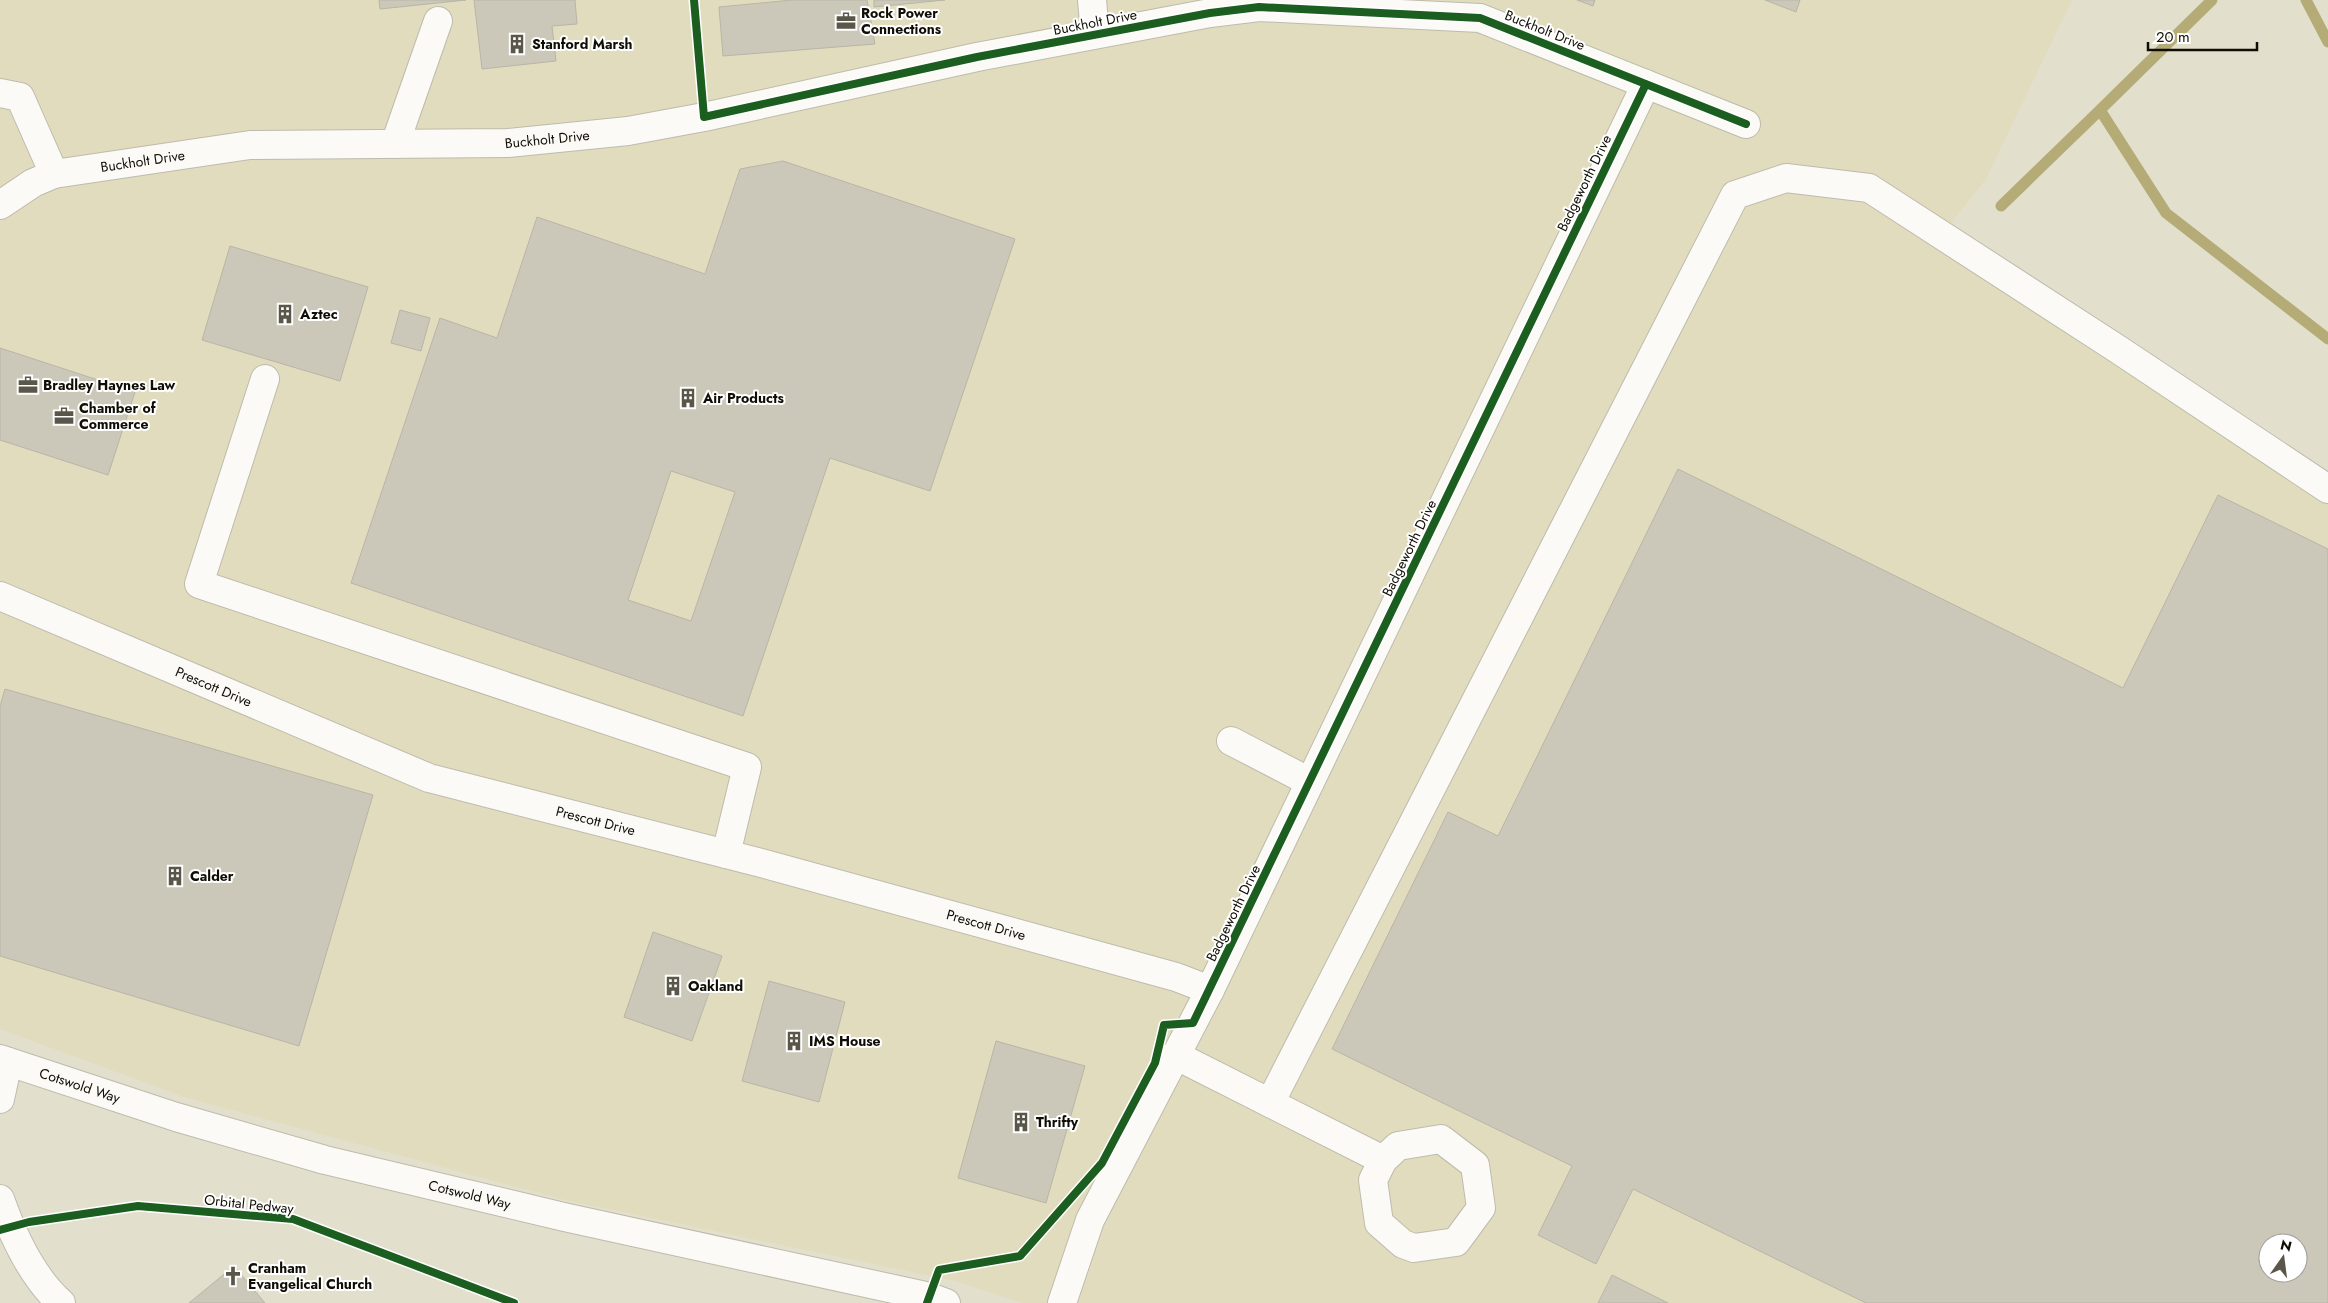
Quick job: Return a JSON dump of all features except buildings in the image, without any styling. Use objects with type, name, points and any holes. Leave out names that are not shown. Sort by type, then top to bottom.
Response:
[{"type":"street","name":"Buckholt Drive","points":[[1092,0],[1095,34]]},
{"type":"street","name":"Buckholt Drive","points":[[0,205],[33,183],[54,174],[250,145],[508,143],[628,131],[704,117],[978,57],[1095,34],[1210,13],[1259,7],[1480,18],[1746,124]]},
{"type":"street","points":[[395,144],[438,21]]},
{"type":"street","name":"Badgeworth Drive","points":[[1062,1303],[1090,1220],[1210,990],[1646,84]]},
{"type":"street","points":[[0,93],[20,97],[54,174]]},
{"type":"street","points":[[1270,1103],[1735,195],[1786,178],[1869,188],[2116,348],[2328,489]]},
{"type":"street","points":[[265,379],[200,584],[747,767],[726,854]]},
{"type":"street","name":"Prescott Drive","points":[[0,596],[430,778],[726,854],[1176,977],[1210,990]]},
{"type":"street","points":[[1231,741],[1310,782]]},
{"type":"street","points":[[1175,1055],[1383,1160]]},
{"type":"street","points":[[0,1099],[4,1061]]},
{"type":"street","name":"Cotswold Way","points":[[4,1061],[176,1117],[325,1160],[564,1217],[946,1303]]},
{"type":"street","points":[[0,1199],[10,1228],[47,1299]]},
{"type":"shaded area","points":[[0,0],[2072,0],[1986,179],[1934,244],[2328,483],[2328,1303],[1022,1303],[956,1281],[565,1200],[187,1098],[0,1029]]},
{"type":"waterway","points":[[2212,0],[2100,110],[2166,213],[2328,339]]},
{"type":"waterway","points":[[2306,0],[2328,42]]},
{"type":"waterway","points":[[2001,206],[2100,110]]},
{"type":"cycle path","points":[[694,0],[704,117],[977,57],[1210,13],[1259,7],[1480,18],[1746,124]]},
{"type":"cycle path","points":[[927,1303],[939,1270],[1020,1256],[1102,1163],[1155,1063],[1164,1025],[1193,1023],[1646,84]]},
{"type":"cycle path","name":"Orbital Pedway","points":[[0,1230],[29,1222],[138,1206],[293,1219],[514,1303]]},
{"type":"place","name":"Rock Power Connections","points":[[846,21]]},
{"type":"place","name":"Stanford Marsh","points":[[517,44]]},
{"type":"place","name":"Aztec","points":[[285,314]]},
{"type":"place","name":"Bradley Haynes Law","points":[[28,385]]},
{"type":"place","name":"Air Products","points":[[688,398]]},
{"type":"place","name":"Chamber of Commerce","points":[[64,416]]},
{"type":"place","name":"Calder","points":[[175,876]]},
{"type":"place","name":"Oakland","points":[[673,986]]},
{"type":"place","name":"IMS House","points":[[794,1041]]},
{"type":"place","name":"Thrifty","points":[[1021,1122]]},
{"type":"place","name":"Cranham Evangelical Church","points":[[233,1276]]}]
